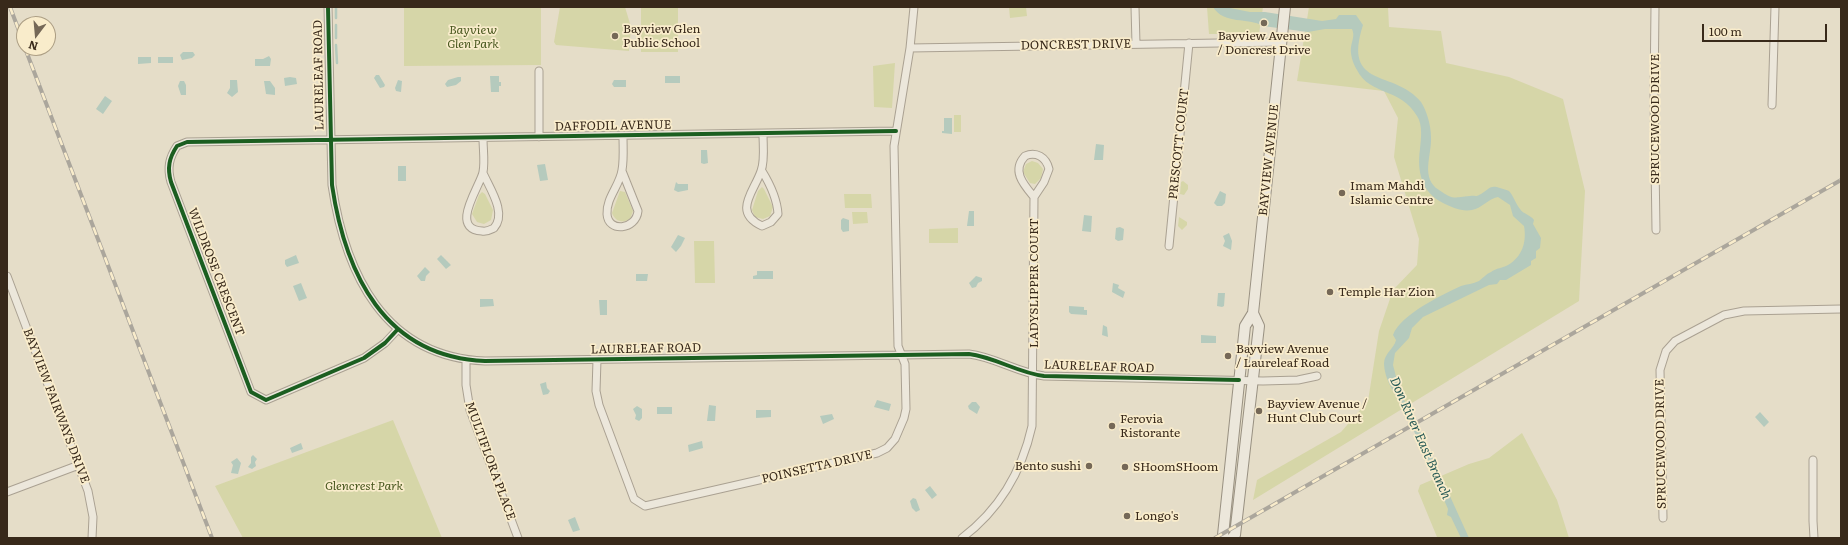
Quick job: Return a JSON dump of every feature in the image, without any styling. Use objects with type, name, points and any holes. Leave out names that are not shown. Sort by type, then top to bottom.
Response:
[{"type":"main road","name":"BAYVIEW AVENUE","points":[[1224,538],[1223,535],[1245,326],[1253,313],[1285,7]]},
{"type":"main road","name":"BAYVIEW AVENUE","points":[[1232,538],[1235,535],[1259,326],[1253,313]]},
{"type":"street","name":"LAURELEAF ROAD","points":[[328,7],[330,140],[334,195],[352,263],[368,296],[377,308],[398,329],[428,348],[466,360],[597,360],[901,354],[976,355],[1034,374],[1145,379],[1239,380],[1298,380],[1317,376]]},
{"type":"street","points":[[910,48],[914,7]]},
{"type":"street","points":[[1135,7],[1136,44]]},
{"type":"street","name":"SPRUCEWOOD DRIVE","points":[[1655,7],[1654,96],[1656,230]]},
{"type":"street","points":[[1772,105],[1775,7]]},
{"type":"street","name":"DONCREST DRIVE","points":[[910,48],[1189,43],[1282,39]]},
{"type":"street","name":"PRESCOTT COURT","points":[[1169,246],[1189,43]]},
{"type":"street","name":"POINSETTA DRIVE","points":[[597,360],[596,390],[599,405],[634,499],[640,505],[649,507],[882,451],[895,439],[904,418],[906,409],[905,364],[897,341],[894,146],[910,48]]},
{"type":"street","points":[[539,71],[539,138]]},
{"type":"street","name":"DAFFODIL AVENUE","points":[[330,140],[539,138],[896,131]]},
{"type":"street","points":[[762,171],[770,184],[778,205],[778,214],[771,222],[762,226],[752,222],[746,208],[754,186],[762,171],[763,134]]},
{"type":"street","points":[[622,171],[638,211],[637,218],[634,222],[627,226],[620,227],[608,220],[607,214],[608,205],[622,171],[623,136]]},
{"type":"street","points":[[483,138],[483,173],[467,211],[467,220],[477,230],[483,231],[494,228],[500,218],[499,210],[483,173]]},
{"type":"street","name":"WILDROSE CRESCENT","points":[[330,140],[187,142],[177,146],[172,153],[168,170],[246,380],[251,392],[258,397],[266,400],[275,397],[291,388],[364,358],[385,343],[398,329]]},
{"type":"street","points":[[1029,154],[1040,155],[1048,164],[1049,169],[1044,182],[1034,197],[1022,183],[1018,171],[1022,160],[1029,154]]},
{"type":"street","name":"LADYSLIPPER COURT","points":[[962,538],[990,513],[1008,488],[1021,462],[1032,426],[1034,374],[1034,197]]},
{"type":"street","name":"BAYVIEW FAIRWAYS DRIVE","points":[[7,276],[91,500],[93,517],[92,538]]},
{"type":"street","name":"SPRUCEWOOD DRIVE","points":[[1663,518],[1660,370],[1666,351],[1675,341],[1724,315],[1744,311],[1841,309]]},
{"type":"street","name":"MULTIFLORA PLACE","points":[[466,360],[466,385],[470,410],[518,538]]},
{"type":"street","points":[[1813,460],[1814,538]]},
{"type":"street","points":[[7,492],[78,465]]},
{"type":"green space","name":"Bayview Glen Park","points":[[404,7],[541,7],[541,65],[404,66]]},
{"type":"green space","points":[[560,7],[625,7],[631,27],[629,51],[556,45],[554,42]]},
{"type":"green space","points":[[641,7],[678,7],[678,52],[641,52]]},
{"type":"green space","points":[[1009,7],[1026,7],[1027,16],[1010,18]]},
{"type":"green space","points":[[1207,7],[1263,7],[1259,34],[1209,34]]},
{"type":"green space","points":[[1309,7],[1388,7],[1389,27],[1441,31],[1446,63],[1509,77],[1563,99],[1585,191],[1579,301],[1253,500],[1257,480],[1341,432],[1368,401],[1379,331],[1393,290],[1417,265],[1419,239],[1394,157],[1398,118],[1384,91],[1297,81]]},
{"type":"green space","points":[[895,63],[892,108],[874,107],[873,66]]},
{"type":"green space","points":[[954,115],[961,115],[961,132],[954,132]]},
{"type":"green space","points":[[1032,161],[1038,163],[1043,169],[1041,178],[1035,184],[1030,183],[1023,172],[1026,164]]},
{"type":"green space","points":[[1183,181],[1188,185],[1188,189],[1184,195],[1180,194],[1181,182]]},
{"type":"green space","points":[[762,187],[773,207],[770,216],[763,219],[755,217],[752,210],[758,191]]},
{"type":"green space","points":[[620,191],[625,192],[633,211],[630,219],[627,221],[617,220],[612,213]]},
{"type":"green space","points":[[482,192],[485,194],[493,210],[491,220],[484,224],[477,222],[472,214],[479,195]]},
{"type":"green space","points":[[844,194],[871,194],[872,208],[845,208]]},
{"type":"green space","points":[[852,212],[867,212],[868,223],[853,224]]},
{"type":"green space","points":[[1179,217],[1187,222],[1187,225],[1182,230],[1178,226]]},
{"type":"green space","points":[[958,228],[958,243],[929,243],[929,229]]},
{"type":"green space","points":[[694,241],[714,241],[715,283],[695,283]]},
{"type":"green space","name":"Glencrest Park","points":[[393,420],[442,538],[243,538],[215,486]]},
{"type":"green space","points":[[1522,433],[1557,500],[1569,538],[1416,538],[1437,537],[1418,491],[1420,485],[1469,464],[1489,458]]},
{"type":"water","name":"Don River East Branch","points":[[1213,7],[1225,7],[1250,12],[1265,12],[1322,21],[1336,19],[1339,15],[1356,15],[1363,25],[1358,46],[1360,60],[1365,69],[1374,76],[1398,85],[1410,92],[1421,102],[1425,110],[1431,133],[1428,173],[1433,185],[1448,196],[1454,198],[1477,196],[1491,187],[1507,190],[1521,211],[1534,220],[1533,224],[1541,238],[1540,248],[1536,251],[1536,258],[1531,261],[1531,265],[1506,280],[1500,280],[1497,284],[1489,285],[1423,317],[1412,328],[1409,338],[1395,353],[1393,365],[1400,392],[1424,439],[1469,538],[1461,538],[1451,517],[1447,515],[1448,509],[1422,449],[1406,414],[1392,390],[1385,371],[1384,360],[1395,343],[1396,340],[1393,335],[1397,327],[1413,313],[1443,294],[1461,286],[1479,281],[1493,271],[1513,262],[1520,253],[1524,243],[1524,226],[1513,216],[1510,205],[1498,197],[1476,209],[1461,210],[1443,203],[1430,193],[1425,187],[1420,173],[1419,157],[1421,132],[1419,120],[1410,107],[1402,100],[1369,84],[1363,78],[1356,68],[1351,56],[1353,36],[1352,29],[1325,29],[1308,32],[1263,26],[1257,23],[1230,19],[1218,13]]},
{"type":"water","points":[[183,52],[193,52],[195,55],[192,58],[182,60],[180,55]]},
{"type":"water","points":[[269,56],[271,59],[270,66],[255,66],[255,59],[263,59]]},
{"type":"water","points":[[138,57],[151,57],[151,63],[138,64]]},
{"type":"water","points":[[158,57],[173,57],[173,63],[158,63]]},
{"type":"water","points":[[376,75],[379,75],[385,85],[384,87],[380,88],[374,78]]},
{"type":"water","points":[[490,76],[499,76],[501,86],[499,86],[499,92],[491,92]]},
{"type":"water","points":[[665,76],[680,76],[680,83],[665,83]]},
{"type":"water","points":[[461,77],[461,81],[456,85],[447,87],[445,84],[448,80]]},
{"type":"water","points":[[284,78],[296,78],[297,84],[285,86]]},
{"type":"water","points":[[230,80],[237,80],[238,92],[232,97],[227,93],[230,88]]},
{"type":"water","points":[[398,80],[402,81],[401,92],[396,91],[395,88]]},
{"type":"water","points":[[614,80],[626,80],[626,87],[614,87],[612,84]]},
{"type":"water","points":[[180,81],[184,81],[186,85],[186,95],[181,95],[178,86]]},
{"type":"water","points":[[264,81],[270,81],[275,88],[275,95],[266,94]]},
{"type":"water","points":[[105,96],[112,101],[103,114],[96,109]]},
{"type":"water","points":[[944,118],[952,118],[952,134],[942,133],[942,131],[944,131]]},
{"type":"water","points":[[1096,144],[1104,145],[1103,160],[1094,160]]},
{"type":"water","points":[[701,150],[707,150],[708,163],[701,163]]},
{"type":"water","points":[[545,164],[548,180],[540,181],[537,165]]},
{"type":"water","points":[[398,166],[406,166],[406,181],[398,181]]},
{"type":"water","points":[[676,182],[678,184],[688,184],[688,190],[678,192],[674,190]]},
{"type":"water","points":[[1220,191],[1226,194],[1225,203],[1222,206],[1217,206],[1214,203]]},
{"type":"water","points":[[969,211],[974,211],[974,226],[967,226]]},
{"type":"water","points":[[1084,215],[1092,216],[1091,232],[1082,231]]},
{"type":"water","points":[[843,218],[849,220],[849,231],[843,232],[841,229],[841,220]]},
{"type":"water","points":[[1120,227],[1124,229],[1123,240],[1118,241],[1115,239],[1116,228]]},
{"type":"water","points":[[1229,233],[1232,241],[1231,250],[1223,246],[1225,241],[1223,236]]},
{"type":"water","points":[[678,235],[685,238],[676,252],[671,247]]},
{"type":"water","points":[[296,255],[299,263],[287,267],[285,260]]},
{"type":"water","points":[[441,255],[451,265],[446,269],[437,259]]},
{"type":"water","points":[[425,267],[430,272],[426,276],[425,281],[421,281],[417,276]]},
{"type":"water","points":[[757,271],[773,271],[773,279],[753,279],[753,276],[757,275]]},
{"type":"water","points":[[636,274],[648,274],[647,281],[636,281]]},
{"type":"water","points":[[976,276],[982,278],[982,281],[978,283],[976,287],[972,288],[969,283]]},
{"type":"water","points":[[301,283],[307,298],[299,301],[293,286]]},
{"type":"water","points":[[1113,283],[1119,285],[1118,288],[1125,292],[1123,298],[1112,292]]},
{"type":"water","points":[[1218,293],[1225,293],[1224,306],[1222,307],[1217,306]]},
{"type":"water","points":[[480,299],[493,299],[494,306],[480,307]]},
{"type":"water","points":[[599,300],[607,300],[607,315],[600,315]]},
{"type":"water","points":[[1069,306],[1084,307],[1084,310],[1087,310],[1087,315],[1071,314],[1069,312]]},
{"type":"water","points":[[1103,325],[1107,327],[1108,337],[1102,335]]},
{"type":"water","points":[[1201,335],[1216,336],[1216,343],[1201,343]]},
{"type":"water","points":[[546,382],[547,388],[550,391],[548,394],[543,395],[540,384]]},
{"type":"water","points":[[877,400],[891,404],[889,411],[874,407]]},
{"type":"water","points":[[972,402],[976,402],[980,407],[977,414],[969,409],[968,406]]},
{"type":"water","points":[[709,405],[716,406],[715,421],[707,421]]},
{"type":"water","points":[[637,406],[642,409],[642,418],[639,421],[635,419],[636,415],[633,409]]},
{"type":"water","points":[[657,407],[672,407],[672,414],[657,414]]},
{"type":"water","points":[[756,410],[771,410],[771,417],[756,418]]},
{"type":"water","points":[[1760,412],[1769,422],[1764,427],[1755,417]]},
{"type":"water","points":[[832,414],[834,419],[823,424],[820,416]]},
{"type":"water","points":[[702,441],[703,448],[689,452],[688,445]]},
{"type":"water","points":[[301,443],[303,449],[292,453],[290,448]]},
{"type":"water","points":[[253,455],[257,459],[255,462],[256,466],[252,469],[248,467],[251,463],[251,457]]},
{"type":"water","points":[[237,458],[241,463],[238,474],[231,473],[233,465],[231,462]]},
{"type":"water","points":[[930,486],[937,495],[932,499],[925,490]]},
{"type":"water","points":[[913,498],[916,499],[920,510],[916,512],[912,508],[910,501]]},
{"type":"water","points":[[575,517],[580,530],[573,532],[568,520]]},
{"type":"waterway","points":[[336,7],[336,18]]},
{"type":"waterway","points":[[336,25],[336,38]]},
{"type":"waterway","points":[[336,45],[337,63]]},
{"type":"railway","points":[[10,7],[16,23]]},
{"type":"railway","points":[[28,56],[212,538]]},
{"type":"railway","points":[[1215,538],[1841,180]]},
{"type":"cycle path","points":[[328,7],[332,185],[338,218],[347,249],[359,278],[376,304],[396,327],[420,344],[450,356],[485,361],[969,354],[988,358],[1025,372],[1044,376],[1239,380]]},
{"type":"cycle path","points":[[398,329],[385,343],[364,358],[266,400],[251,392],[171,182],[169,172],[170,163],[177,146],[187,142],[896,131]]},
{"type":"place","name":"Bayview Avenue / Doncrest Drive","points":[[1264,23]]},
{"type":"place","name":"Bayview Glen Public School","points":[[615,36]]},
{"type":"place","name":"Imam Mahdi Islamic Centre","points":[[1342,193]]},
{"type":"place","name":"Temple Har Zion","points":[[1330,292]]},
{"type":"place","name":"Bayview Avenue / Laureleaf Road","points":[[1228,356]]},
{"type":"place","name":"Bayview Avenue / Hunt Club Court","points":[[1259,411]]},
{"type":"place","name":"Ferovia Ristorante","points":[[1112,426]]},
{"type":"place","name":"Bento sushi","points":[[1089,466]]},
{"type":"place","name":"SHoomSHoom","points":[[1125,467]]},
{"type":"place","name":"Longo's","points":[[1127,516]]}]
